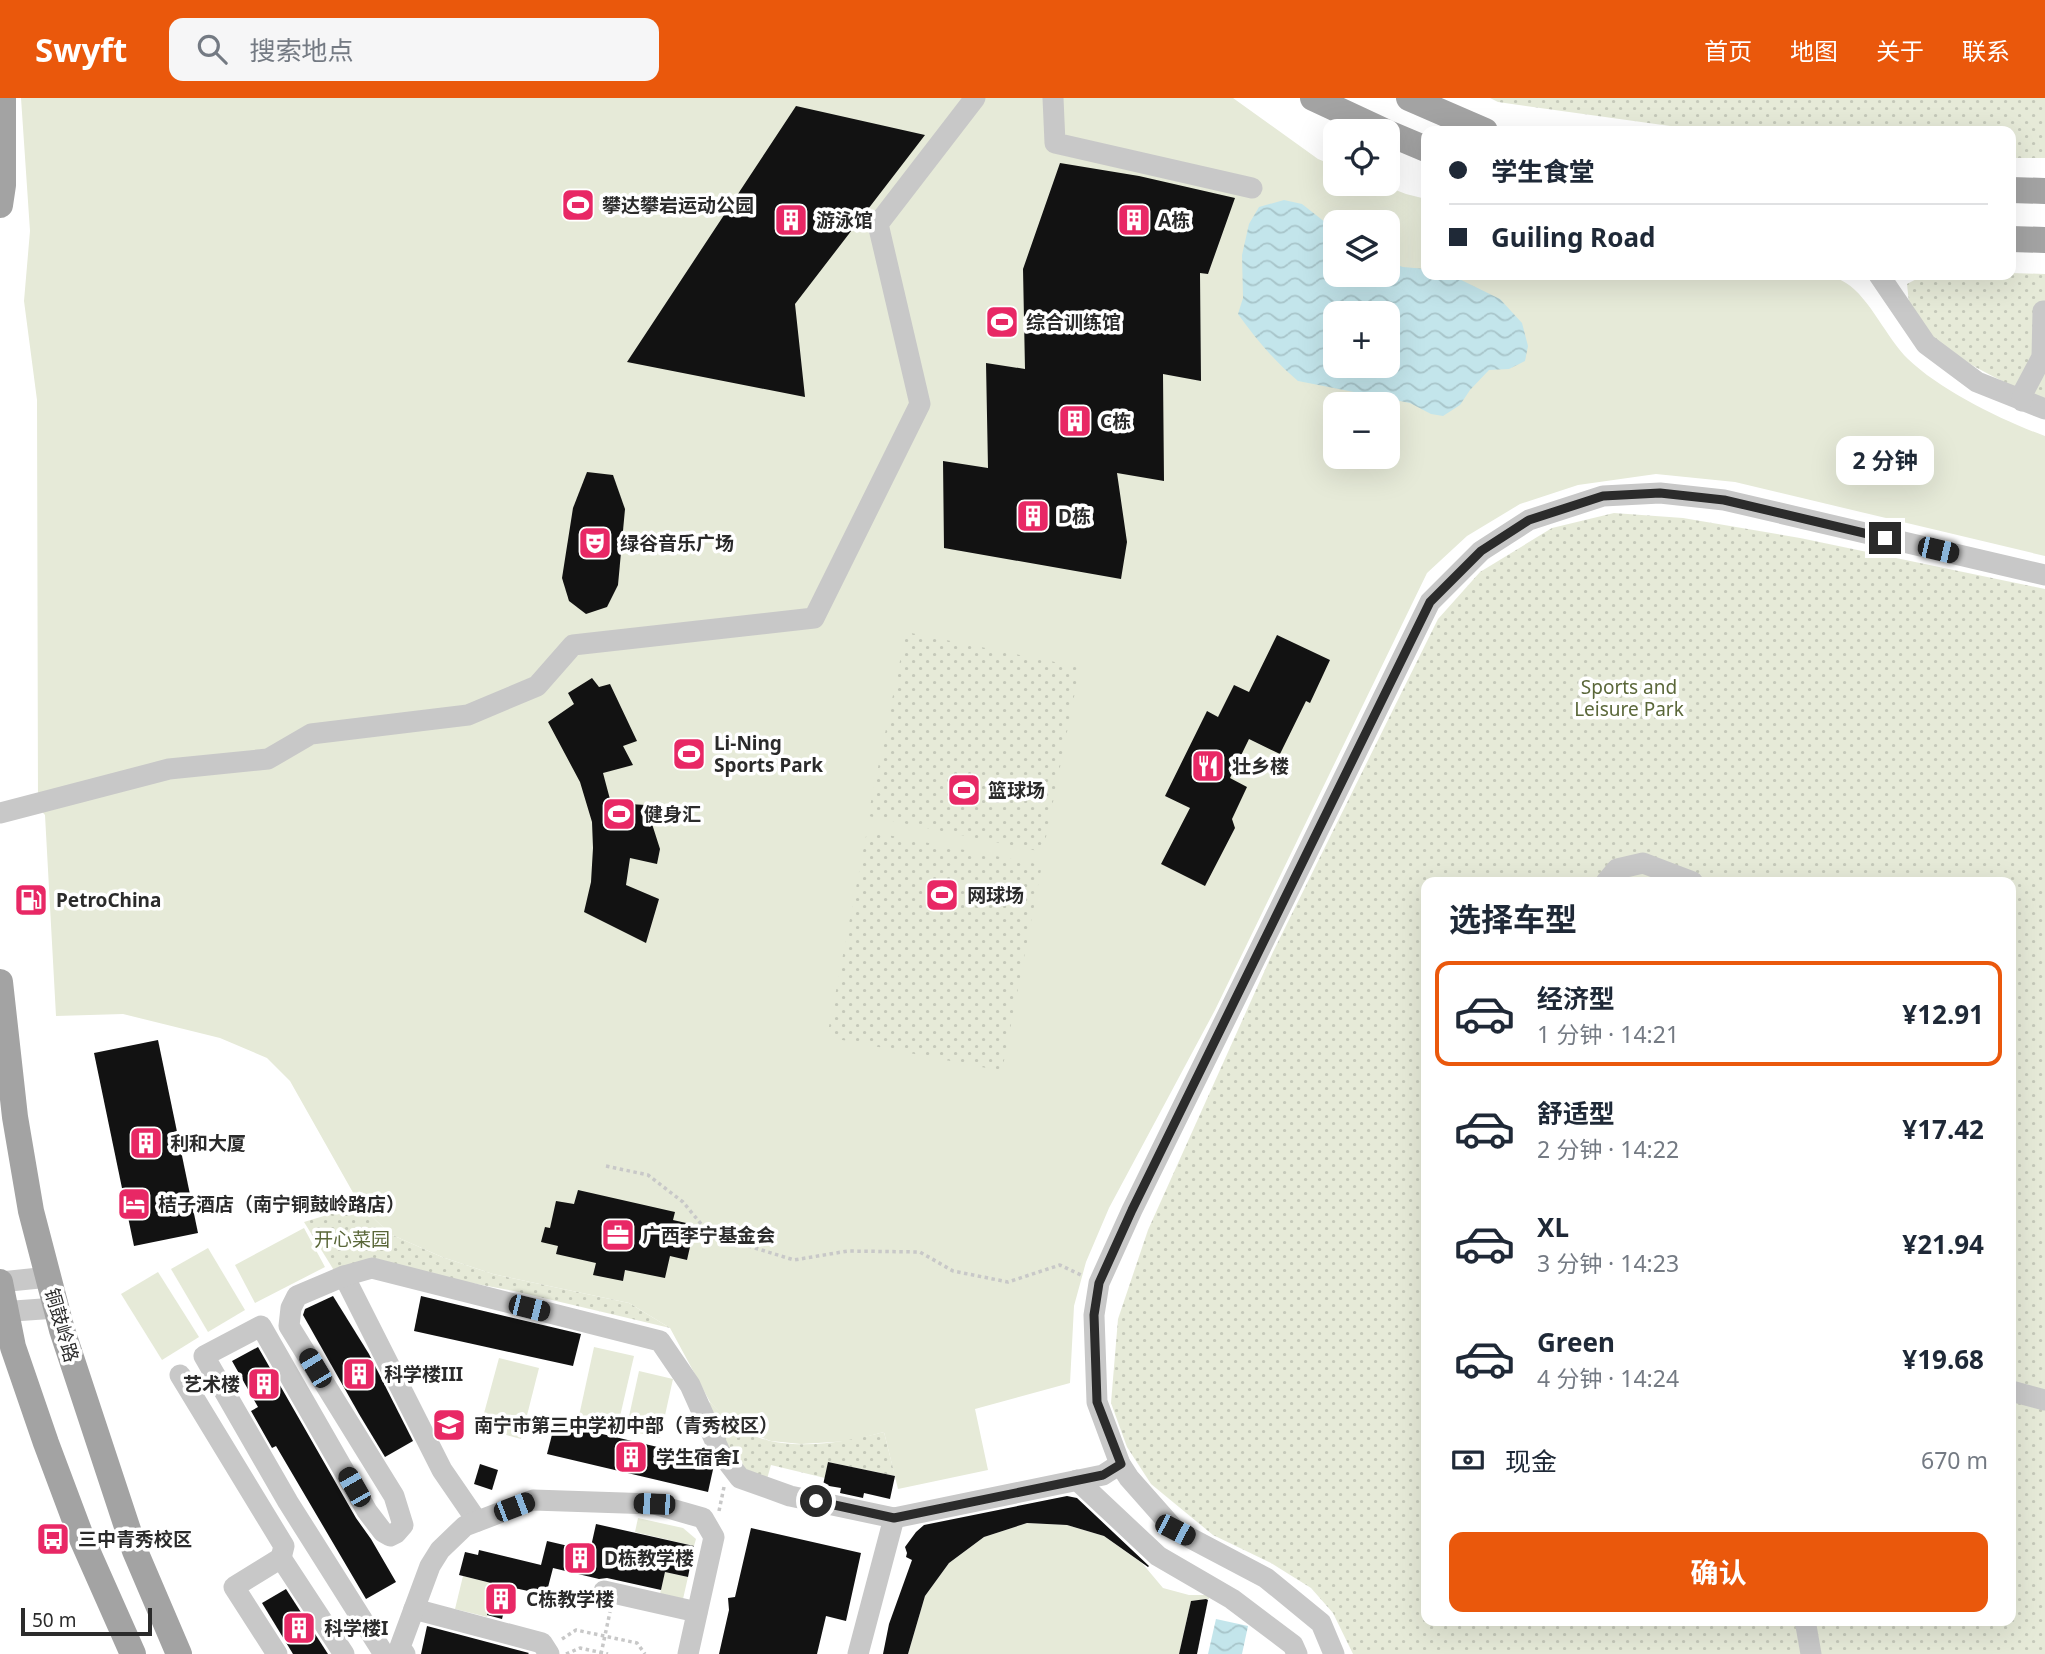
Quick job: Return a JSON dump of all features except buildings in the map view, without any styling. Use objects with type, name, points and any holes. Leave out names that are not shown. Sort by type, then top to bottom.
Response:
[{"type":"main road","points":[[0,205],[3,185],[3,98]]},
{"type":"main road","points":[[1313,98],[1358,119]]},
{"type":"main road","points":[[1409,98],[1473,126]]},
{"type":"main road","points":[[1400,138],[1421,147]]},
{"type":"main road","points":[[2016,190],[2045,191]]},
{"type":"main road","points":[[2016,239],[2045,240]]},
{"type":"main road","name":"铜鼓岭路","points":[[0,982],[15,1117],[31,1211],[48,1278],[135,1551],[179,1654]]},
{"type":"main road","points":[[0,1282],[3,1312],[46,1443],[82,1539],[132,1654]]},
{"type":"main road","points":[[118,1622],[158,1606]]},
{"type":"street","points":[[0,813],[169,769],[268,759],[311,734],[468,715],[537,686],[573,645],[814,618],[920,404],[878,223],[975,98]]},
{"type":"street","points":[[1053,98],[1055,143],[1252,188]]},
{"type":"street","points":[[1883,280],[1926,344],[1977,382],[2045,409]]},
{"type":"street","points":[[2022,401],[2024,391],[2042,357],[2045,311]]},
{"type":"street","points":[[1334,1654],[1321,1623],[1266,1578],[1175,1530],[1129,1478],[1097,1402],[1094,1315],[1099,1283],[1132,1210],[1430,602],[1481,551],[1529,520],[1603,496],[1660,493],[1724,500],[2045,575]]},
{"type":"street","points":[[1610,877],[1617,869],[1643,863],[1680,877]]},
{"type":"street","points":[[384,1654],[288,1502],[204,1356],[261,1326],[367,1511],[383,1532],[390,1536],[403,1525],[394,1496],[289,1326],[291,1308],[297,1296],[344,1276],[372,1268],[660,1341],[690,1385],[720,1452],[740,1478],[790,1496],[894,1518],[1103,1475],[1121,1464]]},
{"type":"street","points":[[344,1276],[442,1470],[477,1521]]},
{"type":"street","points":[[0,1282],[48,1278]]},
{"type":"street","points":[[3,1312],[57,1308]]},
{"type":"street","points":[[180,1375],[284,1546],[281,1558],[234,1587],[277,1654]]},
{"type":"street","points":[[2016,1392],[2045,1400]]},
{"type":"street","points":[[1077,1480],[1158,1556],[1232,1599],[1293,1645],[1297,1654]]},
{"type":"street","points":[[405,1654],[400,1647],[430,1566],[440,1550],[465,1526],[533,1500],[654,1504],[703,1518],[714,1537],[688,1654]]},
{"type":"street","points":[[858,1654],[894,1518]]},
{"type":"street","points":[[281,1558],[344,1654]]},
{"type":"street","points":[[609,1592],[696,1612]]},
{"type":"street","points":[[414,1609],[552,1648]]},
{"type":"street","points":[[1806,1626],[1811,1654]]},
{"type":"path","points":[[607,1166],[648,1175],[683,1202],[711,1236],[730,1231],[742,1244],[794,1260],[848,1251],[920,1252],[953,1270],[1007,1282],[1060,1265],[1099,1283]]},
{"type":"path","points":[[714,1537],[729,1463]]},
{"type":"path","points":[[601,1653],[609,1592]]},
{"type":"path","points":[[552,1648],[576,1630],[637,1643],[645,1654]]},
{"type":"path","points":[[566,1654],[580,1648],[608,1654]]},
{"type":"green space","name":"Li-Ning Sports Park","points":[[21,98],[1233,98],[1323,161],[1323,196],[1400,196],[1400,192],[1421,198],[1421,280],[1844,282],[1863,298],[1900,351],[1921,371],[1973,404],[2045,436],[2045,556],[1735,482],[1656,474],[1578,485],[1520,504],[1467,536],[1427,573],[1215,1010],[1109,1208],[1086,1262],[1074,1306],[1070,1383],[975,1409],[988,1470],[898,1489],[884,1432],[850,1441],[801,1444],[771,1441],[746,1432],[725,1418],[710,1402],[670,1328],[629,1303],[493,1274],[442,1257],[390,1234],[360,1205],[290,1081],[267,1058],[220,1038],[123,1014],[56,1016],[45,815],[38,807],[37,400],[24,301],[30,231]]},
{"type":"green space","points":[[1490,98],[2045,98],[2045,158],[2016,158],[2016,126],[1670,126],[1498,102]]},
{"type":"green space","points":[[2016,273],[2045,274],[2045,402],[1968,363],[1932,337],[1919,322],[1909,303],[1907,284],[1915,280],[2016,280]]},
{"type":"green space","name":"Sports and Leisure Park","points":[[1614,513],[1683,518],[1800,538],[2045,589],[2045,1654],[1353,1654],[1333,1613],[1311,1588],[1271,1563],[1213,1535],[1151,1484],[1127,1447],[1111,1403],[1118,1319],[1148,1230],[1273,952],[1438,619],[1480,572],[1552,528]]},
{"type":"green space","points":[[906,632],[1080,667],[1043,852],[868,816]]},
{"type":"green space","points":[[867,831],[1042,865],[1002,1071],[827,1037]]},
{"type":"green space","name":"开心菜园","points":[[360,1205],[390,1234],[442,1257],[493,1274],[629,1303],[670,1328],[514,1291],[450,1279],[335,1272],[304,1222]]},
{"type":"green space","points":[[304,1228],[325,1267],[255,1303],[235,1265]]},
{"type":"green space","points":[[208,1248],[245,1310],[208,1332],[171,1269]]},
{"type":"green space","points":[[158,1272],[199,1337],[162,1360],[121,1294]]},
{"type":"green space","points":[[594,1347],[634,1356],[618,1425],[579,1416]]},
{"type":"green space","points":[[499,1358],[539,1368],[521,1439],[480,1428]]},
{"type":"green space","points":[[639,1371],[673,1379],[660,1438],[626,1430]]},
{"type":"green space","points":[[710,1402],[738,1427],[776,1442],[832,1443],[884,1432],[895,1476],[828,1462],[825,1478],[771,1465],[767,1479],[749,1473],[733,1459],[708,1404]]},
{"type":"green space","points":[[638,1518],[683,1528],[696,1539],[694,1546],[635,1532]]},
{"type":"green space","points":[[1027,1523],[1067,1525],[1104,1536],[1142,1563],[1163,1588],[1189,1595],[1209,1595],[1209,1599],[1191,1601],[1179,1654],[908,1654],[925,1596],[949,1563],[984,1537]]},
{"type":"green space","points":[[665,1572],[688,1577],[683,1599],[660,1594]]},
{"type":"green space","points":[[463,1576],[499,1585],[487,1617],[455,1609]]},
{"type":"water","points":[[1284,200],[1302,204],[1323,221],[1323,287],[1400,287],[1400,266],[1421,269],[1421,280],[1461,280],[1500,299],[1522,323],[1528,346],[1525,361],[1509,369],[1489,370],[1460,405],[1443,416],[1400,401],[1400,392],[1354,392],[1298,381],[1281,366],[1238,314],[1243,298],[1242,255],[1249,224],[1259,207]]},
{"type":"water","points":[[1216,1619],[1248,1626],[1242,1654],[1208,1654]]},
{"type":"place","name":"攀达攀岩运动公园","points":[[578,205]]},
{"type":"place","name":"游泳馆","points":[[791,220]]},
{"type":"place","name":"A栋","points":[[1134,220]]},
{"type":"place","name":"综合训练馆","points":[[1002,322]]},
{"type":"place","name":"C栋","points":[[1075,421]]},
{"type":"place","name":"D栋","points":[[1033,516]]},
{"type":"place","name":"绿谷音乐广场","points":[[595,543]]},
{"type":"place","name":"Li-Ning Sports Park","points":[[689,754]]},
{"type":"place","name":"壮乡楼","points":[[1208,766]]},
{"type":"place","name":"篮球场","points":[[964,790]]},
{"type":"place","name":"健身汇","points":[[619,814]]},
{"type":"place","name":"网球场","points":[[942,895]]},
{"type":"place","name":"PetroChina","points":[[31,900]]},
{"type":"place","name":"利和大厦","points":[[146,1143]]},
{"type":"place","name":"桔子酒店（南宁铜鼓岭路店）","points":[[134,1204]]},
{"type":"place","name":"广西李宁基金会","points":[[618,1235]]},
{"type":"place","name":"科学楼III","points":[[359,1374]]},
{"type":"place","name":"艺术楼","points":[[264,1384]]},
{"type":"place","name":"南宁市第三中学初中部（青秀校区）","points":[[449,1425]]},
{"type":"place","name":"学生宿舍I","points":[[631,1457]]},
{"type":"place","name":"三中青秀校区","points":[[53,1539]]},
{"type":"place","name":"D栋教学楼","points":[[580,1558]]},
{"type":"place","name":"C栋教学楼","points":[[501,1599]]},
{"type":"place","name":"科学楼I","points":[[299,1628]]},
{"type":"route","points":[[816,1501],[894,1518],[1103,1475],[1121,1464],[1097,1402],[1094,1315],[1099,1283],[1132,1210],[1430,602],[1481,551],[1529,520],[1603,496],[1660,493],[1724,500],[1885,538]]}]
